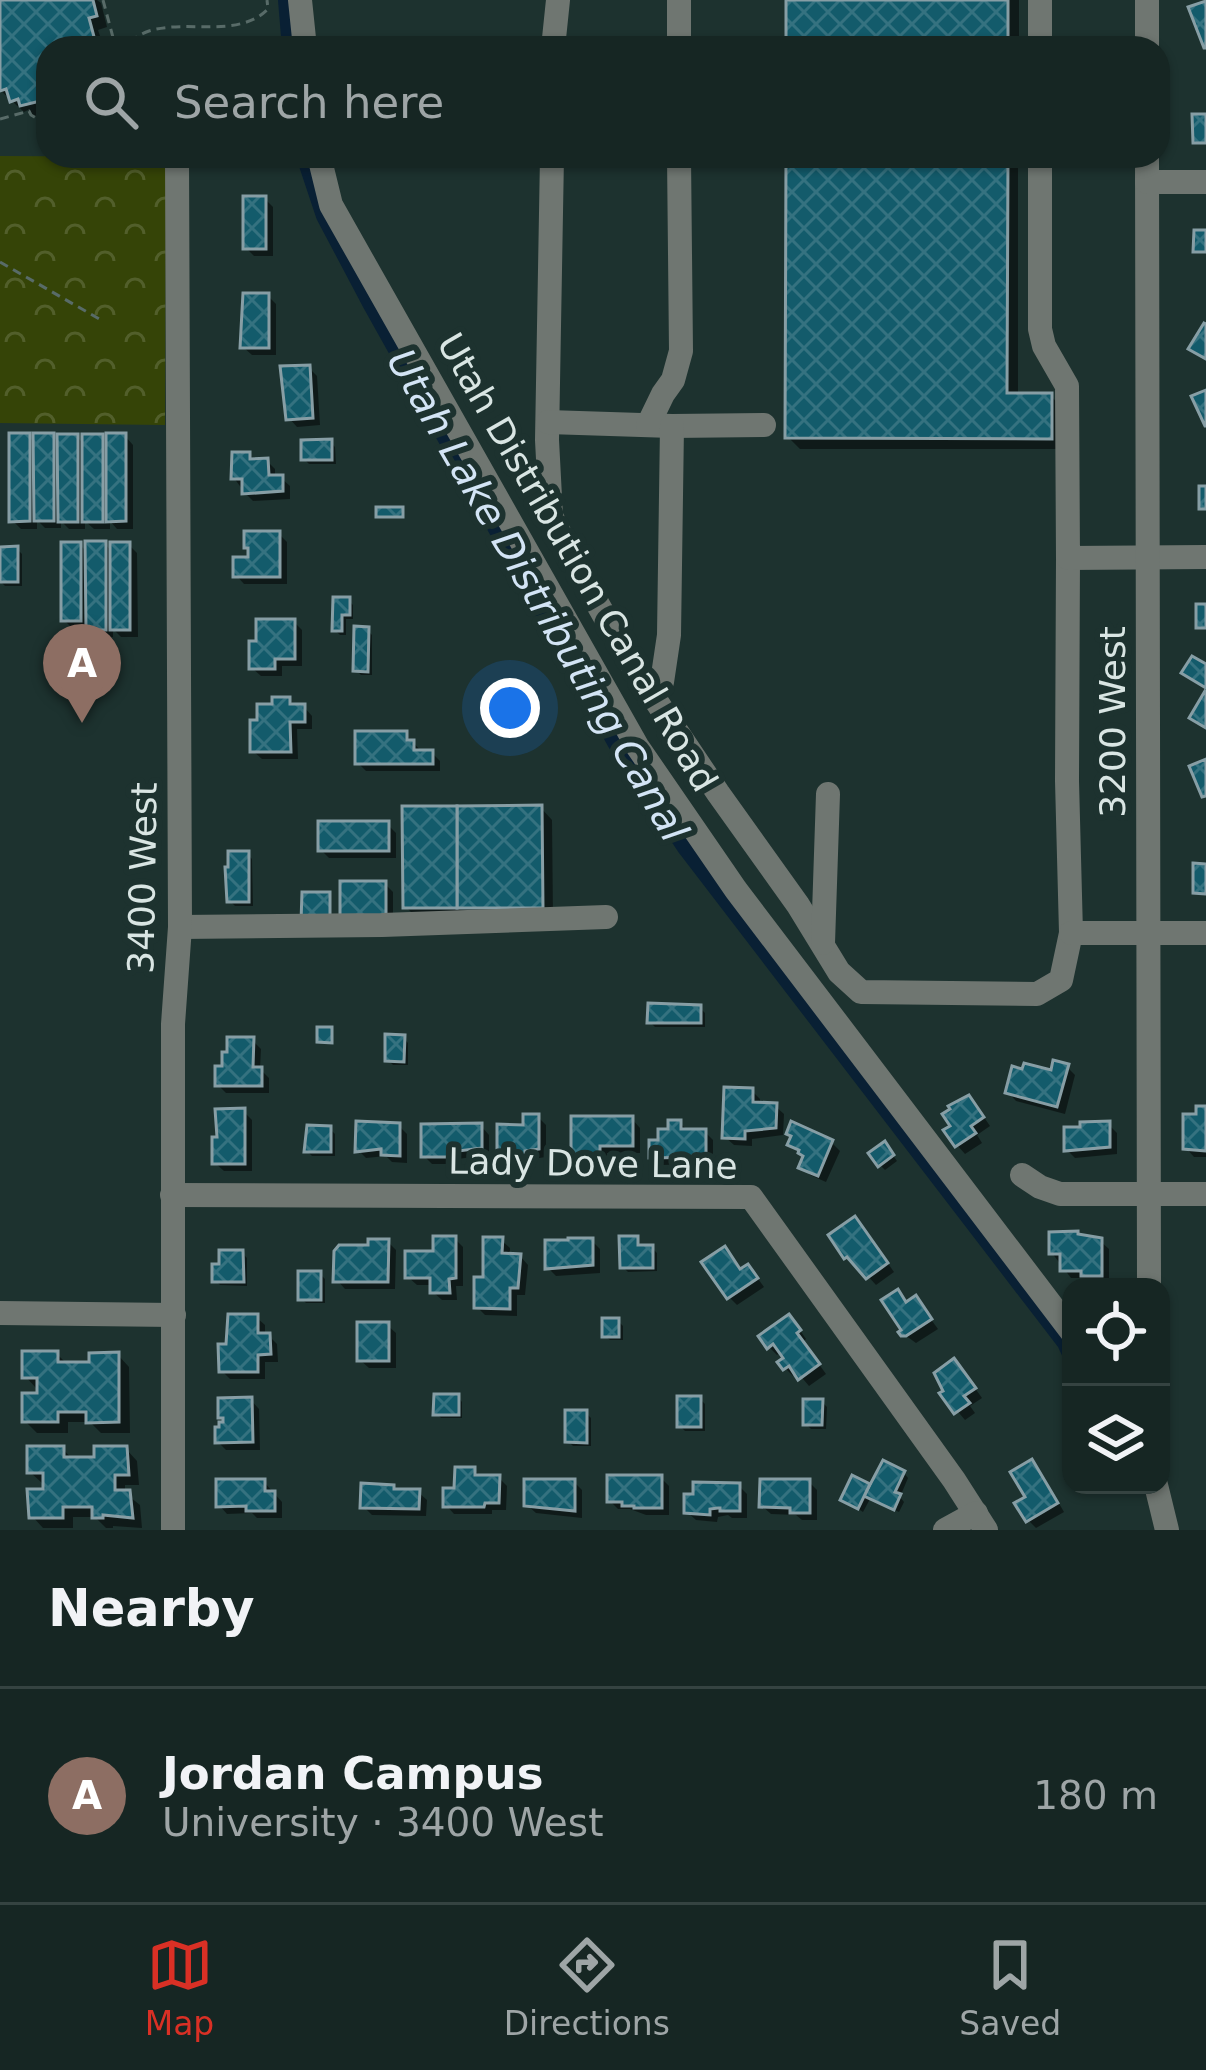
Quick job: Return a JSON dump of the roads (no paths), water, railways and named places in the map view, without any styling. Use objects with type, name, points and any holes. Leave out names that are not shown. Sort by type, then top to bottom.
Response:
[{"type":"street","points":[[300,0],[304,36]]},
{"type":"street","points":[[554,36],[558,0]]},
{"type":"street","points":[[679,0],[679,36]]},
{"type":"street","points":[[1040,0],[1040,36]]},
{"type":"street","points":[[1147,0],[1147,36]]},
{"type":"street","name":"3400 West","points":[[173,1530],[173,1024],[180,927],[177,168]]},
{"type":"street","name":"Utah Distribution Canal Road","points":[[322,168],[331,205],[637,746],[736,890],[1062,1319]]},
{"type":"street","points":[[552,168],[550,516],[580,573],[652,695],[839,972],[861,992],[1037,994],[1061,980],[1070,933],[1069,402],[1040,328],[1040,168]]},
{"type":"street","points":[[652,695],[662,682],[670,635],[660,426],[662,394],[673,380],[681,350],[679,168]]},
{"type":"street","points":[[1148,169],[1206,182]]},
{"type":"street","name":"3200 West","points":[[1148,169],[1149,1278]]},
{"type":"street","points":[[548,422],[764,425]]},
{"type":"street","points":[[1069,558],[1206,557]]},
{"type":"street","points":[[823,945],[828,794]]},
{"type":"street","points":[[180,927],[606,917]]},
{"type":"street","points":[[1070,933],[1206,934]]},
{"type":"street","points":[[1022,1175],[1060,1194],[1206,1194]]},
{"type":"street","name":"Lady Dove Lane","points":[[172,1196],[752,1197],[981,1521]]},
{"type":"street","points":[[0,1313],[173,1315]]},
{"type":"street","points":[[1150,1530],[1152,1494]]},
{"type":"street","points":[[1156,1494],[1167,1530]]},
{"type":"street","points":[[945,1530],[981,1521]]},
{"type":"waterway","name":"Utah Lake Distributing Canal","points":[[286,0],[289,36]]},
{"type":"waterway","name":"Utah Lake Distributing Canal","points":[[308,168],[324,216],[370,303],[616,744],[686,849],[1062,1339]]},
{"type":"place","name":"Jordan Campus","points":[[82,723]]}]
